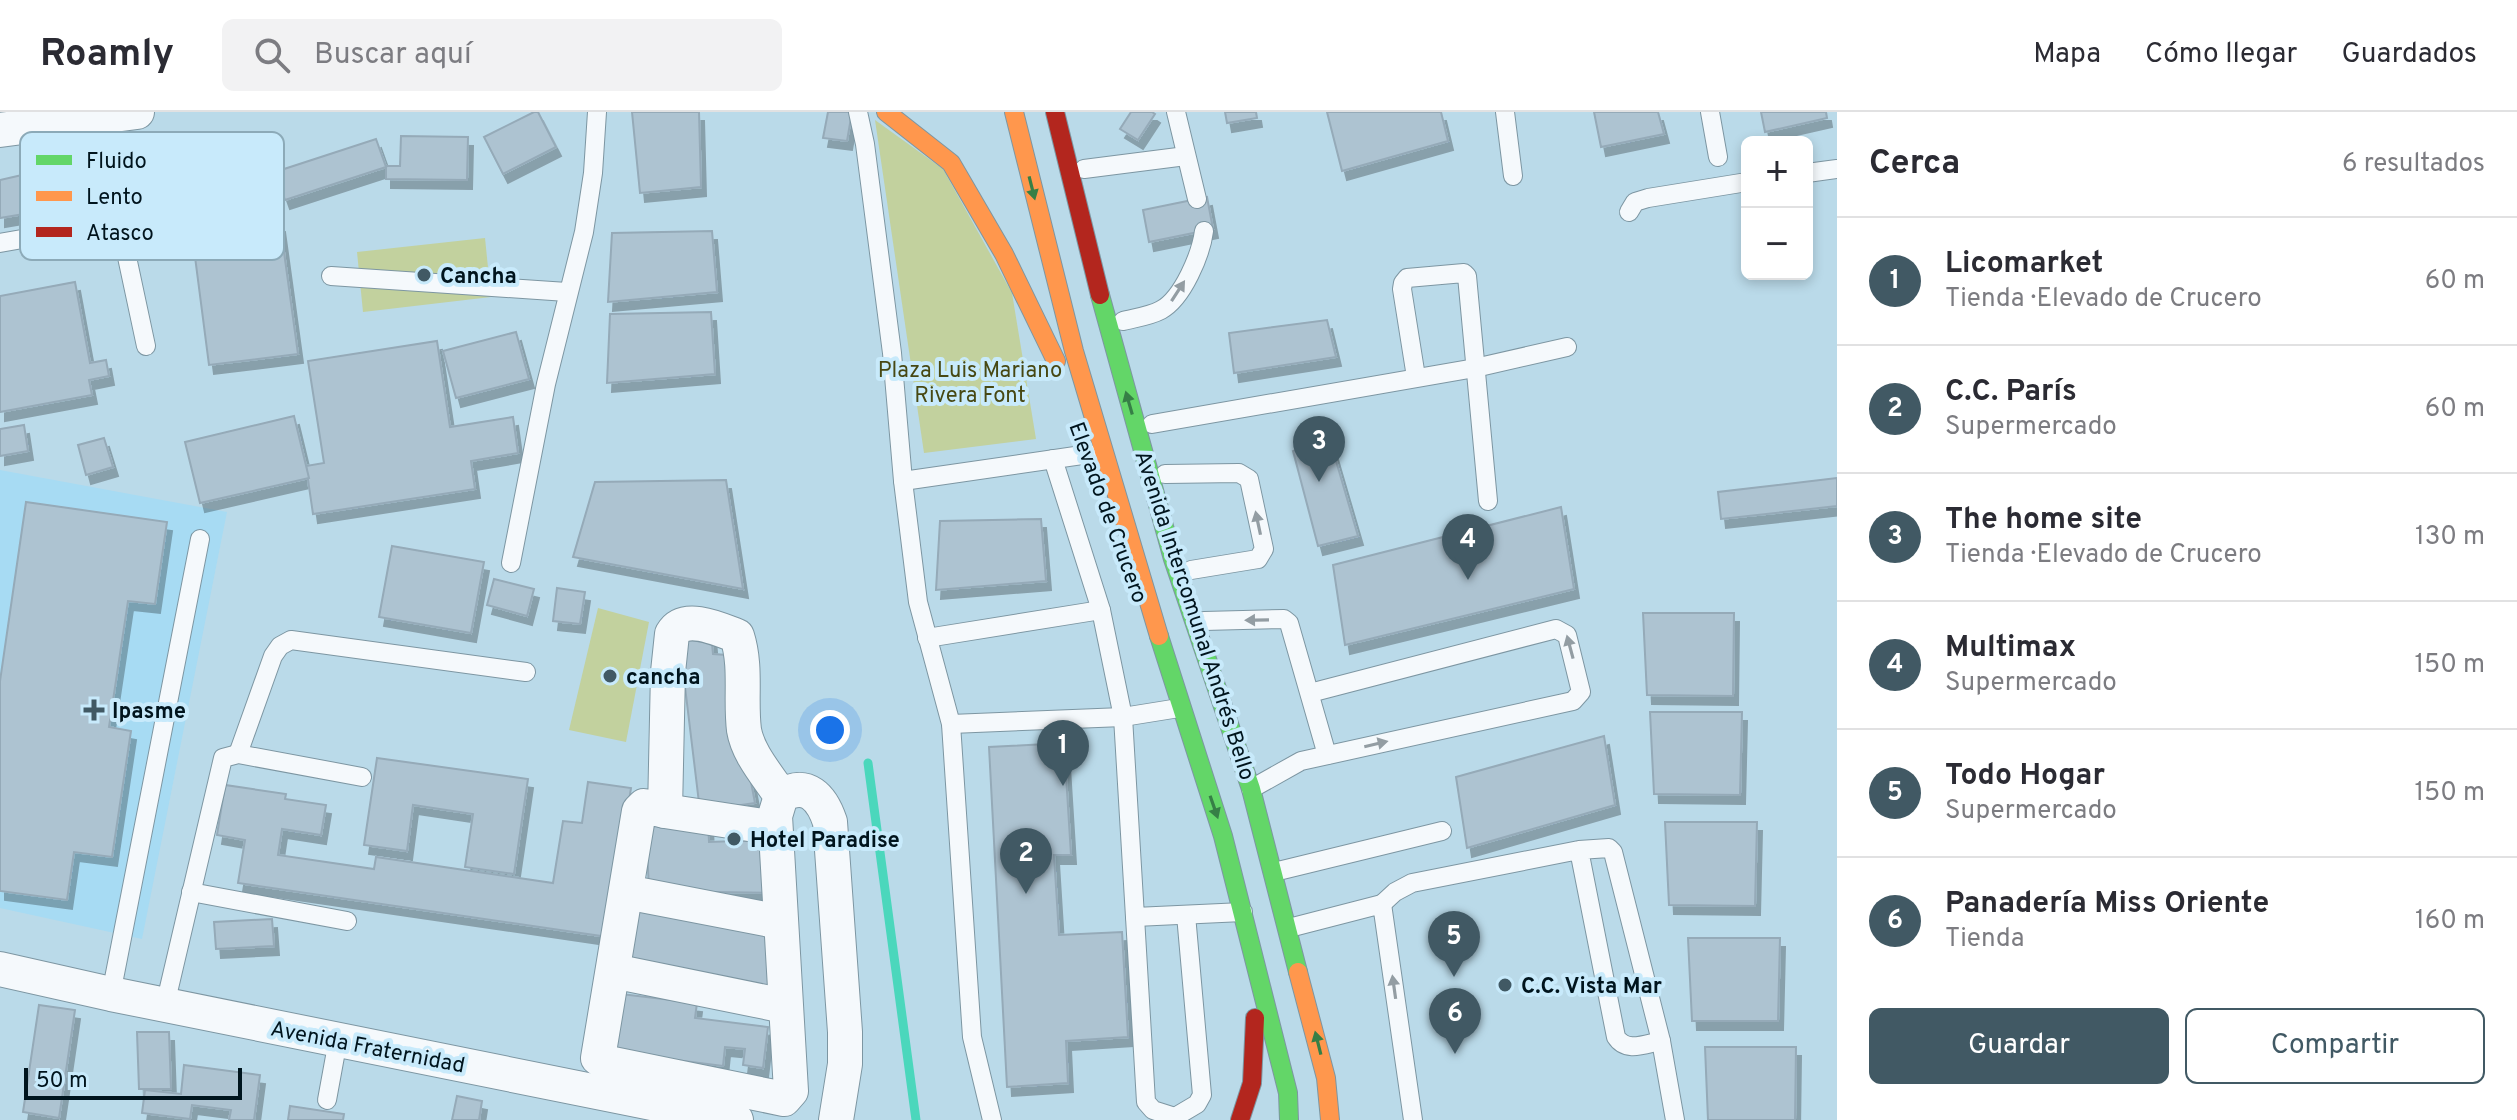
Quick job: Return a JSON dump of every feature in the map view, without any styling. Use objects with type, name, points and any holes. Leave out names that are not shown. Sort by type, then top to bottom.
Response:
[{"type":"main road","points":[[886,112],[951,163],[1004,254],[1058,368],[1031,269]]},
{"type":"main road","name":"Avenida Intercomunal Andrés Bello","points":[[1014,112],[1074,351],[1139,573],[1223,836],[1288,1093],[1289,1120]]},
{"type":"main road","points":[[1066,113],[1084,169],[1241,761]]},
{"type":"main road","name":"Avenida Intercomunal Andrés Bello","points":[[1066,113],[1109,333],[1173,559],[1251,789],[1326,1078],[1330,1120]]},
{"type":"main road","name":"Elevado de Crucero","points":[[1070,401],[1201,769]]},
{"type":"main road","points":[[1240,1120],[1248,1104],[1255,1069],[1255,1008],[1259,976]]},
{"type":"street","points":[[0,130],[137,112]]},
{"type":"street","points":[[665,811],[668,672],[672,634],[680,625],[692,623],[737,636],[742,652],[744,731],[778,812],[791,1091],[784,1099],[600,1061],[598,1058],[639,811],[644,806],[665,811],[778,812]]},
{"type":"street","points":[[778,812],[792,789],[808,791],[824,806],[830,822],[845,1032],[845,1064],[836,1120]]},
{"type":"street","points":[[626,892],[781,922]]},
{"type":"street","name":"Avenida Fraternidad","points":[[0,969],[736,1120]]},
{"type":"street","points":[[613,971],[785,1006]]},
{"type":"lane","points":[[511,563],[546,384],[584,232],[593,173],[597,112]]},
{"type":"lane","points":[[858,112],[865,144],[890,338],[918,602],[951,724],[972,1037],[992,1120]]},
{"type":"lane","points":[[1176,112],[1197,199]]},
{"type":"lane","points":[[1505,112],[1513,176]]},
{"type":"lane","points":[[1710,112],[1718,157]]},
{"type":"lane","points":[[1084,169],[1186,156]]},
{"type":"lane","points":[[1813,172],[1837,169]]},
{"type":"lane","points":[[1629,212],[1635,202],[1648,198],[1741,183]]},
{"type":"lane","points":[[1123,321],[1160,311],[1172,302],[1194,265],[1202,247],[1204,231]]},
{"type":"lane","points":[[0,243],[20,239]]},
{"type":"lane","points":[[127,260],[146,346]]},
{"type":"lane","points":[[1416,377],[1403,283],[1407,278],[1464,273],[1467,276],[1488,501]]},
{"type":"lane","points":[[331,276],[567,292]]},
{"type":"lane","points":[[1152,424],[1475,368],[1567,347]]},
{"type":"lane","points":[[903,481],[1089,454]]},
{"type":"lane","points":[[1053,459],[1101,610],[1123,717],[1146,1102],[1153,1110],[1176,1119],[1197,1104],[1202,1095],[1186,915]]},
{"type":"lane","points":[[1165,474],[1239,473],[1249,479],[1263,554],[1258,559],[1191,570]]},
{"type":"lane","points":[[111,994],[200,539]]},
{"type":"lane","points":[[927,638],[1101,610]]},
{"type":"lane","points":[[1204,621],[1284,619],[1291,628],[1327,755]]},
{"type":"lane","points":[[1251,789],[1301,761],[1573,701],[1581,692],[1567,635],[1556,629],[1310,693]]},
{"type":"lane","points":[[238,754],[273,656],[280,646],[291,640],[526,672]]},
{"type":"lane","points":[[951,724],[1123,717],[1179,708]]},
{"type":"lane","points":[[165,1005],[222,761],[226,756],[238,754],[362,777]]},
{"type":"lane","points":[[1274,872],[1442,831]]},
{"type":"lane","points":[[1289,928],[1382,904],[1412,883],[1579,850],[1609,848],[1661,1041],[1675,1120]]},
{"type":"lane","points":[[1579,850],[1616,1037],[1620,1045],[1627,1047],[1661,1041]]},
{"type":"lane","points":[[191,892],[347,921]]},
{"type":"lane","points":[[1382,904],[1413,1120]]},
{"type":"lane","points":[[1135,917],[1243,912]]},
{"type":"lane","points":[[327,1100],[338,1040]]},
{"type":"shaded area","name":"Ipasme","points":[[0,470],[227,512],[142,939],[0,908]]},
{"type":"green space","name":"Plaza Luis Mariano Rivera Font","points":[[875,120],[943,169],[1012,293],[1036,439],[924,453]]},
{"type":"green space","name":"Cancha","points":[[485,238],[491,297],[363,312],[357,252]]},
{"type":"green space","name":"cancha","points":[[598,608],[649,622],[626,742],[569,730]]},
{"type":"building","points":[[538,112],[556,147],[503,174],[484,137]]},
{"type":"building","points":[[632,112],[699,112],[701,187],[640,193]]},
{"type":"building","points":[[828,112],[852,112],[847,141],[823,138]]},
{"type":"building","points":[[1131,112],[1155,114],[1138,140],[1120,129]]},
{"type":"building","points":[[1225,112],[1256,112],[1257,118],[1227,123]]},
{"type":"building","points":[[1327,112],[1441,112],[1448,141],[1342,171]]},
{"type":"building","points":[[1594,112],[1658,112],[1664,134],[1601,147]]},
{"type":"building","points":[[1761,112],[1826,112],[1827,118],[1765,132]]},
{"type":"building","points":[[401,136],[468,137],[467,180],[386,179],[386,166],[400,166]]},
{"type":"building","points":[[376,139],[386,167],[285,200],[284,169]]},
{"type":"building","points":[[20,175],[20,215],[0,218],[0,180]]},
{"type":"building","points":[[1207,197],[1213,229],[1149,242],[1143,210]]},
{"type":"building","points":[[712,231],[717,292],[608,302],[612,233]]},
{"type":"building","points":[[284,252],[298,354],[209,365],[195,260],[284,260]]},
{"type":"building","points":[[75,282],[90,363],[106,360],[109,376],[89,380],[92,395],[0,412],[0,296]]},
{"type":"building","points":[[711,312],[715,374],[607,383],[610,314]]},
{"type":"building","points":[[1327,320],[1336,357],[1234,373],[1229,333]]},
{"type":"building","points":[[516,332],[529,379],[456,398],[443,351]]},
{"type":"building","points":[[437,341],[450,427],[513,417],[518,453],[471,461],[475,489],[313,514],[306,466],[324,463],[308,361]]},
{"type":"building","points":[[294,416],[309,478],[200,503],[185,442]]},
{"type":"building","points":[[24,425],[28,451],[0,456],[0,429]]},
{"type":"building","points":[[1329,437],[1358,536],[1318,546],[1293,451]]},
{"type":"building","points":[[104,438],[113,467],[86,475],[78,445]]},
{"type":"building","points":[[1837,478],[1837,506],[1721,519],[1718,492]]},
{"type":"building","points":[[726,480],[743,589],[573,557],[595,482]]},
{"type":"building","points":[[26,502],[167,522],[155,604],[128,601],[109,727],[131,731],[112,857],[74,852],[67,900],[0,891],[0,681]]},
{"type":"building","points":[[1561,507],[1574,589],[1345,645],[1333,565]]},
{"type":"building","points":[[1041,519],[1046,581],[936,590],[940,521]]},
{"type":"building","points":[[392,546],[484,562],[471,633],[379,617]]},
{"type":"building","points":[[494,579],[534,589],[527,616],[487,605]]},
{"type":"building","points":[[557,588],[585,592],[580,624],[553,621]]},
{"type":"building","points":[[1643,613],[1734,613],[1733,696],[1647,695]]},
{"type":"building","points":[[711,633],[713,654],[727,655],[755,803],[700,811],[679,637]]},
{"type":"building","points":[[1650,712],[1742,712],[1740,795],[1654,794]]},
{"type":"building","points":[[1604,736],[1615,805],[1467,848],[1456,777]]},
{"type":"building","points":[[1064,743],[1071,855],[1054,855],[1059,935],[1122,932],[1128,1037],[1066,1041],[1068,1083],[1007,1087],[989,747]]},
{"type":"building","points":[[377,758],[528,779],[514,874],[465,867],[473,814],[413,805],[407,851],[364,845]]},
{"type":"building","points":[[588,782],[631,788],[608,937],[238,883],[245,840],[217,835],[225,785],[286,794],[285,799],[326,805],[321,835],[282,829],[278,855],[374,869],[376,857],[553,883],[563,821],[582,823]]},
{"type":"building","points":[[708,821],[709,842],[766,840],[775,893],[649,891],[646,825]]},
{"type":"building","points":[[1665,822],[1757,822],[1755,906],[1669,905]]},
{"type":"building","points":[[632,906],[777,928],[768,986],[623,965]]},
{"type":"building","points":[[272,919],[274,946],[216,949],[214,922]]},
{"type":"building","points":[[1688,938],[1780,938],[1778,1021],[1692,1021]]},
{"type":"building","points":[[621,994],[697,1003],[695,1018],[768,1027],[763,1068],[743,1065],[745,1049],[725,1047],[723,1066],[613,1052]]},
{"type":"building","points":[[39,1005],[75,1010],[59,1118],[23,1112]]},
{"type":"building","points":[[137,1032],[169,1032],[171,1089],[139,1089]]},
{"type":"building","points":[[1705,1047],[1796,1047],[1795,1120],[1708,1120]]},
{"type":"building","points":[[184,1065],[260,1075],[254,1120],[229,1120],[231,1110],[192,1105],[190,1119],[142,1113],[145,1090],[181,1094]]},
{"type":"building","points":[[457,1096],[482,1101],[479,1120],[452,1120]]},
{"type":"building","points":[[290,1106],[344,1114],[343,1120],[288,1120]]},
{"type":"waterway","points":[[868,763],[916,1120]]},
{"type":"traffic: fast","points":[[1100,295],[1173,559],[1251,789],[1298,972]]},
{"type":"traffic: fast","points":[[1159,636],[1223,836],[1288,1093],[1289,1120]]},
{"type":"traffic: slow","points":[[886,112],[951,163],[1004,254],[1056,361]]},
{"type":"traffic: slow","points":[[1014,112],[1074,351],[1159,636]]},
{"type":"traffic: slow","points":[[1298,972],[1326,1078],[1330,1120]]},
{"type":"traffic: jam","points":[[1055,112],[1100,295]]},
{"type":"traffic: jam","points":[[1240,1120],[1252,1083],[1255,1018]]},
{"type":"place","name":"Cancha","points":[[424,275]]},
{"type":"place","name":"The home site","points":[[1319,482]]},
{"type":"place","name":"Multimax","points":[[1468,580]]},
{"type":"place","name":"cancha","points":[[610,676]]},
{"type":"place","name":"Ipasme","points":[[94,710]]},
{"type":"place","name":"Licomarket","points":[[1063,786]]},
{"type":"place","name":"Hotel Paradise","points":[[734,839]]},
{"type":"place","name":"C.C. París","points":[[1026,894]]},
{"type":"place","name":"Todo Hogar","points":[[1454,977]]},
{"type":"place","name":"C.C. Vista Mar","points":[[1505,985]]},
{"type":"place","name":"Panadería Miss Oriente","points":[[1455,1054]]}]
